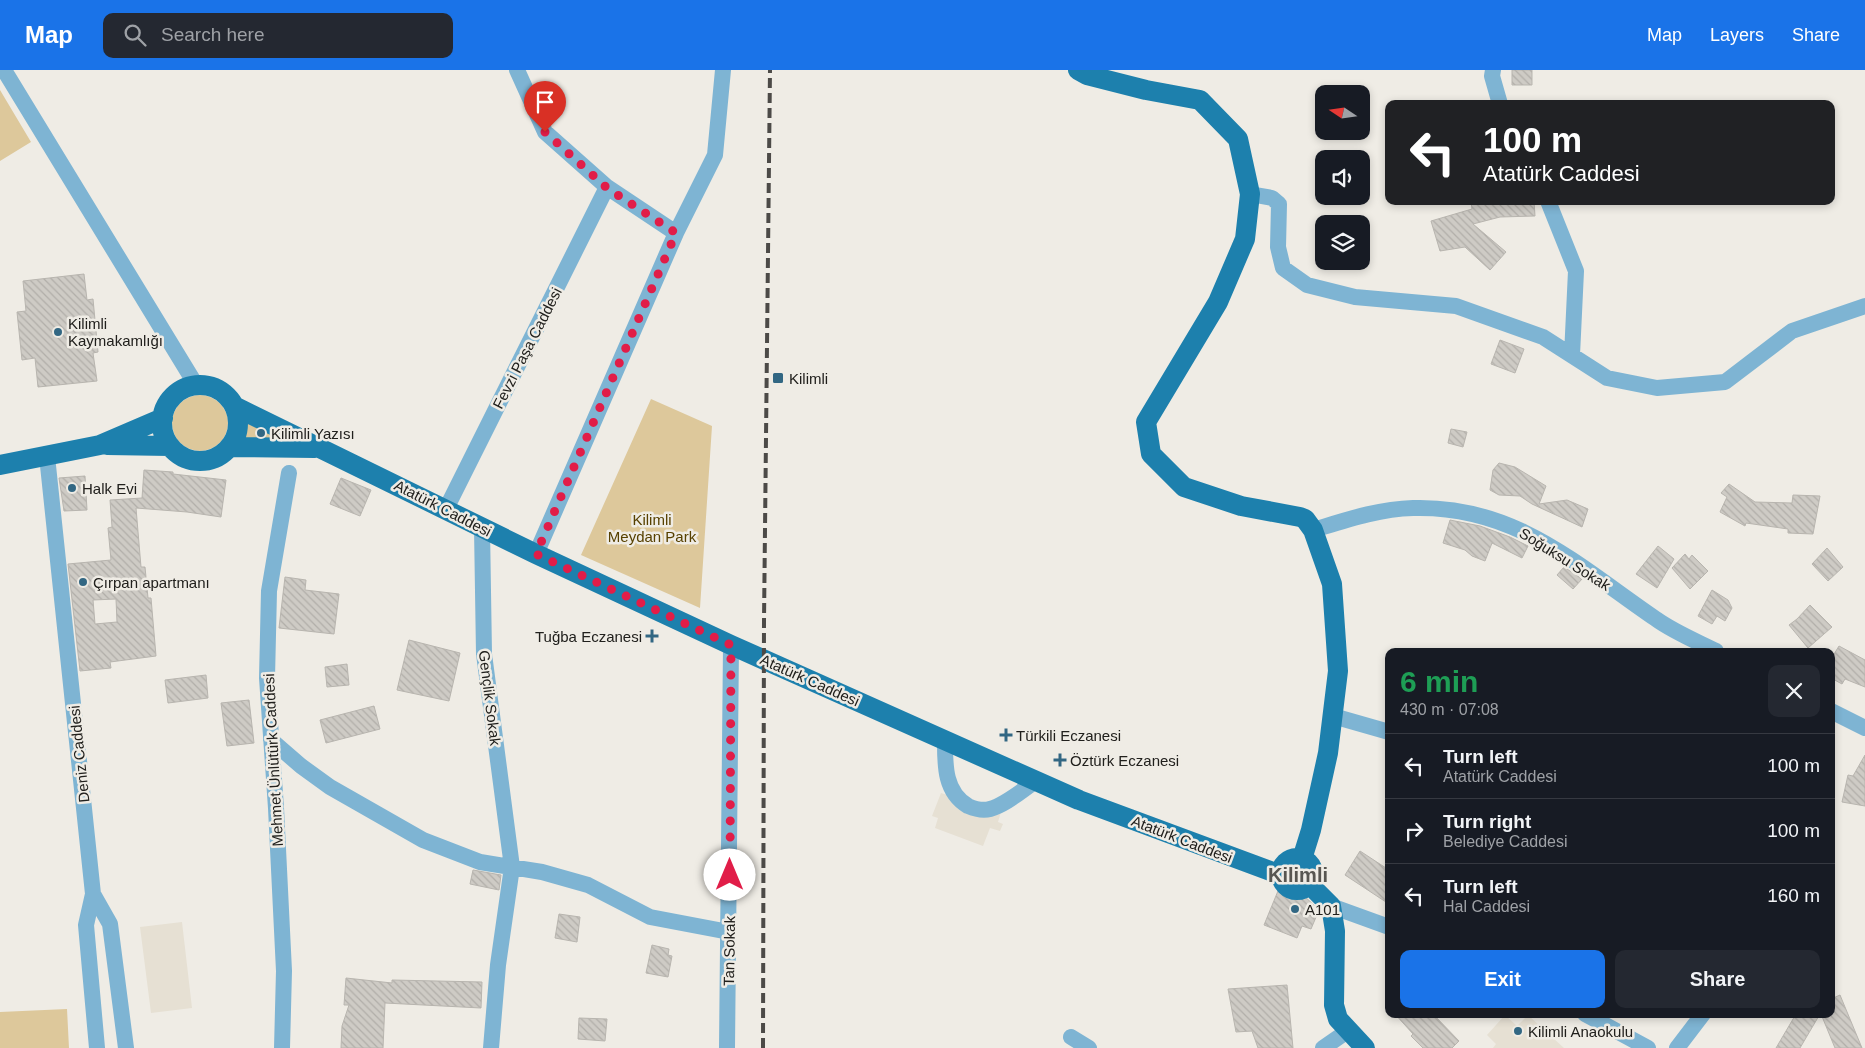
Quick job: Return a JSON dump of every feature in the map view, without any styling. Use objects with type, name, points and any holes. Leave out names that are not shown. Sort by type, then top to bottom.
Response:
[{"type":"main road","points":[[1078,70],[1087,75],[1200,100],[1238,138],[1250,194],[1245,239],[1218,302],[1146,422],[1151,454],[1184,487],[1241,506],[1300,517],[1305,519],[1313,530],[1332,584],[1338,671],[1328,753],[1311,830],[1302,859]]},
{"type":"main road","points":[[196,385],[217,389],[226,395],[234,406],[238,424],[236,435],[230,447],[215,458],[194,461],[183,458],[170,446],[163,433],[163,418],[169,402],[185,388],[196,385]]},
{"type":"main road","name":"Atatürk Caddesi","points":[[234,406],[536,554],[731,645],[1079,800],[1281,875]]},
{"type":"main road","points":[[0,465],[100,445],[163,418]]},
{"type":"main road","points":[[100,445],[170,446]]},
{"type":"main road","name":"Atatürk Caddesi","points":[[230,447],[322,448]]},
{"type":"main road","points":[[1292,858],[1302,859],[1310,865],[1312,880],[1306,888],[1295,890],[1285,885],[1281,870],[1287,861],[1292,858]]},
{"type":"main road","points":[[1309,884],[1331,906],[1335,931],[1334,1005],[1338,1019],[1365,1048]]},
{"type":"street","points":[[4,70],[196,385]]},
{"type":"street","points":[[518,70],[545,132],[607,188],[676,233]]},
{"type":"street","points":[[536,554],[676,233],[715,155],[723,70]]},
{"type":"street","points":[[1493,70],[1492,76],[1499,100]]},
{"type":"street","name":"Fevzi Paşa Caddesi","points":[[446,509],[607,188]]},
{"type":"street","points":[[1250,194],[1272,198],[1279,204],[1278,247],[1283,268],[1307,285],[1355,297],[1456,306],[1543,337],[1607,378],[1657,388],[1725,382],[1792,331],[1865,306]]},
{"type":"street","points":[[1550,205],[1576,272],[1572,355]]},
{"type":"street","name":"Deniz Caddesi","points":[[47,456],[93,894],[110,924],[126,1048]]},
{"type":"street","name":"Mehmet Ünlütürk Caddesi","points":[[282,1048],[284,971],[276,808],[266,678],[269,591],[290,473]]},
{"type":"street","name":"Soğuksu Sokak","points":[[1313,530],[1374,512],[1412,508],[1452,510],[1488,517],[1514,526],[1543,542],[1658,620],[1710,648]]},
{"type":"street","name":"Gençlik Sokak","points":[[482,528],[484,654],[512,867],[498,965],[491,1048]]},
{"type":"street","name":"Tan Sokak","points":[[727,1048],[731,645]]},
{"type":"street","points":[[1835,713],[1865,728]]},
{"type":"street","points":[[1333,716],[1385,731]]},
{"type":"street","points":[[271,740],[301,766],[330,787],[423,840],[480,862],[542,872],[588,885],[650,917],[729,932]]},
{"type":"street","points":[[945,740],[947,774],[951,788],[959,798],[973,808],[991,809],[1036,781]]},
{"type":"street","points":[[93,894],[86,926],[97,1048]]},
{"type":"street","points":[[1331,906],[1385,926]]},
{"type":"street","points":[[1592,1018],[1648,1048]]},
{"type":"street","points":[[1677,1048],[1700,1018]]},
{"type":"street","points":[[1325,1048],[1349,1030]]},
{"type":"street","points":[[1071,1037],[1089,1048]]},
{"type":"shaded area","points":[[941,793],[1001,812],[998,822],[1003,824],[1000,831],[990,828],[983,846],[935,828],[938,818],[932,816]]},
{"type":"shaded area","points":[[182,922],[192,1008],[151,1013],[140,927]]},
{"type":"shaded area","name":"Kilimli Anaokulu","points":[[1502,1018],[1508,1018],[1517,1026],[1525,1018],[1531,1018],[1564,1048],[1493,1048],[1496,1044],[1487,1035]]},
{"type":"green space","points":[[0,90],[31,142],[0,161]]},
{"type":"green space","points":[[200,395],[215,400],[223,408],[228,423],[223,438],[215,446],[200,451],[185,446],[177,438],[172,423],[177,408],[185,400]]},
{"type":"green space","name":"Kilimli Meydan Park","points":[[651,399],[712,426],[700,608],[581,555]]},
{"type":"green space","points":[[243,414],[314,446],[240,443],[244,431]]},
{"type":"green space","points":[[67,1009],[69,1048],[0,1048],[0,1012]]},
{"type":"building","points":[[1512,70],[1532,70],[1532,85],[1512,85]]},
{"type":"building","points":[[1471,205],[1534,205],[1535,216],[1500,217],[1473,224],[1506,252],[1490,270],[1465,247],[1440,251],[1431,221],[1472,209]]},
{"type":"building","name":"Kilimli Kaymakamlığı","points":[[84,274],[87,300],[93,299],[98,352],[93,353],[97,381],[38,387],[35,358],[22,360],[17,312],[26,311],[23,281]]},
{"type":"building","points":[[1500,340],[1524,349],[1515,373],[1491,364]]},
{"type":"building","points":[[1451,429],[1467,432],[1463,447],[1448,443]]},
{"type":"building","points":[[1499,463],[1515,467],[1546,486],[1539,504],[1567,500],[1588,509],[1582,527],[1532,504],[1520,496],[1499,495],[1490,490],[1493,470]]},
{"type":"building","points":[[144,470],[173,472],[173,474],[226,480],[221,517],[136,508],[141,567],[145,567],[148,598],[151,598],[156,656],[110,662],[111,668],[80,671],[68,564],[111,560],[108,528],[112,527],[110,500],[142,498]],"holes":[[[116,599],[117,622],[95,624],[93,600]]]},
{"type":"building","name":"Halk Evi","points":[[85,476],[87,510],[64,511],[59,478]]},
{"type":"building","points":[[341,478],[371,490],[360,516],[330,504]]},
{"type":"building","points":[[1729,484],[1755,502],[1792,503],[1793,495],[1820,496],[1813,534],[1788,533],[1788,529],[1746,523],[1745,526],[1720,512],[1727,497],[1721,493]]},
{"type":"building","points":[[1450,520],[1480,526],[1528,546],[1522,558],[1492,543],[1485,561],[1472,556],[1465,550],[1443,543]]},
{"type":"building","points":[[1658,546],[1674,559],[1657,588],[1636,574]]},
{"type":"building","points":[[1827,548],[1843,567],[1828,581],[1812,564]]},
{"type":"building","points":[[1685,554],[1689,559],[1692,555],[1708,571],[1690,589],[1672,568]]},
{"type":"building","points":[[1564,567],[1582,579],[1573,589],[1557,575]]},
{"type":"building","points":[[285,577],[306,580],[305,590],[339,594],[334,634],[279,628]]},
{"type":"building","points":[[1712,590],[1728,600],[1732,608],[1725,621],[1717,616],[1712,624],[1698,616]]},
{"type":"building","points":[[1810,605],[1832,627],[1808,648],[1789,625]]},
{"type":"building","points":[[409,640],[460,653],[449,701],[397,690]]},
{"type":"building","points":[[1839,646],[1865,660],[1865,687],[1845,679],[1842,684],[1835,680],[1835,652]]},
{"type":"building","points":[[347,664],[349,685],[327,687],[325,667]]},
{"type":"building","points":[[206,675],[208,698],[168,703],[165,680]]},
{"type":"building","points":[[249,700],[254,743],[227,746],[221,703]]},
{"type":"building","points":[[374,706],[380,729],[326,743],[320,720]]},
{"type":"building","points":[[1865,755],[1865,806],[1842,802],[1848,775],[1853,776]]},
{"type":"building","points":[[1360,851],[1385,867],[1385,901],[1345,875]]},
{"type":"building","points":[[473,870],[501,875],[499,890],[470,884]]},
{"type":"building","name":"A101","points":[[1292,880],[1297,883],[1300,892],[1319,910],[1311,929],[1302,926],[1297,938],[1264,925],[1280,886],[1288,884]]},
{"type":"building","points":[[559,914],[580,917],[577,942],[555,938]]},
{"type":"building","points":[[652,945],[669,949],[668,955],[672,956],[668,977],[646,973]]},
{"type":"building","points":[[346,978],[392,983],[392,980],[482,982],[481,1008],[385,1003],[383,1048],[341,1048],[342,1026],[349,1005],[344,1005]]},
{"type":"building","points":[[1287,985],[1293,1048],[1258,1048],[1252,1031],[1236,1032],[1228,989]]},
{"type":"building","points":[[1840,995],[1862,1048],[1835,1048],[1823,1018],[1835,1018],[1835,997]]},
{"type":"building","points":[[579,1018],[607,1019],[605,1041],[578,1039]]},
{"type":"building","points":[[1399,1018],[1437,1018],[1459,1041],[1452,1048],[1423,1048],[1411,1036],[1413,1034]]},
{"type":"building","points":[[1794,1018],[1818,1018],[1800,1048],[1776,1048]]},
{"type":"railway","points":[[763,1048],[764,621],[770,70]]},
{"type":"place","name":"Kilimli Kaymakamlığı","points":[[58,332]]},
{"type":"place","name":"Kilimli","points":[[778,378]]},
{"type":"place","name":"Kilimli Yazısı","points":[[261,433]]},
{"type":"place","name":"Halk Evi","points":[[72,488]]},
{"type":"place","name":"Çırpan apartmanı","points":[[83,582]]},
{"type":"place","name":"Tuğba Eczanesi","points":[[652,636]]},
{"type":"place","name":"Türkili Eczanesi","points":[[1006,735]]},
{"type":"place","name":"Öztürk Eczanesi","points":[[1060,760]]},
{"type":"place","name":"A101","points":[[1295,909]]},
{"type":"place","name":"Kilimli Anaokulu","points":[[1518,1031]]},
{"type":"district","name":"Kilimli","points":[[1298,875]]},
{"type":"route","points":[[545,132],[607,188],[676,233],[536,554],[731,645],[730,875]]}]
